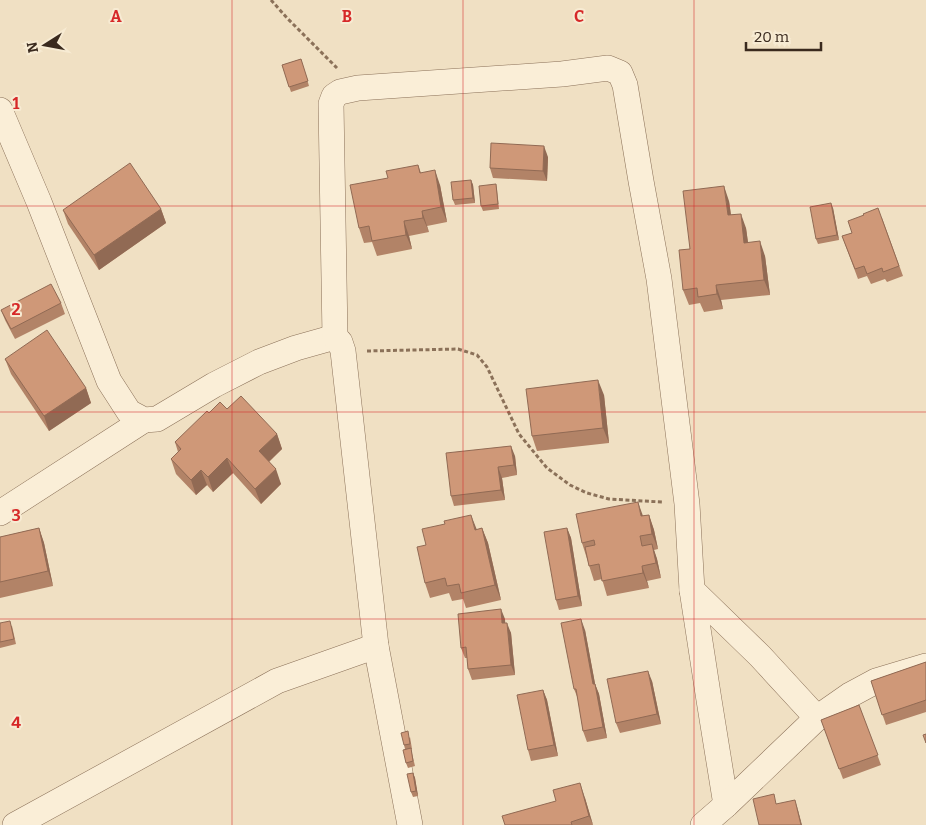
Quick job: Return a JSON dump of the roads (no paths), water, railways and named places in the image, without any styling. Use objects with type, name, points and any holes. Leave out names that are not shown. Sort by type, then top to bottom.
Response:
[{"type":"street","points":[[410,825],[376,646],[339,344],[331,104],[334,96],[340,92],[358,88],[562,74],[608,68],[620,73],[625,85],[659,279],[687,504],[692,590],[709,700],[713,818]]},
{"type":"street","points":[[0,110],[39,202],[109,381],[129,412],[144,420]]},
{"type":"street","points":[[0,513],[144,420],[157,419],[214,385],[259,362],[296,348],[339,344]]},
{"type":"street","points":[[692,590],[760,656],[817,718]]},
{"type":"street","points":[[16,825],[278,680],[376,646]]},
{"type":"street","points":[[713,818],[817,718],[850,695],[876,681],[926,666]]}]
